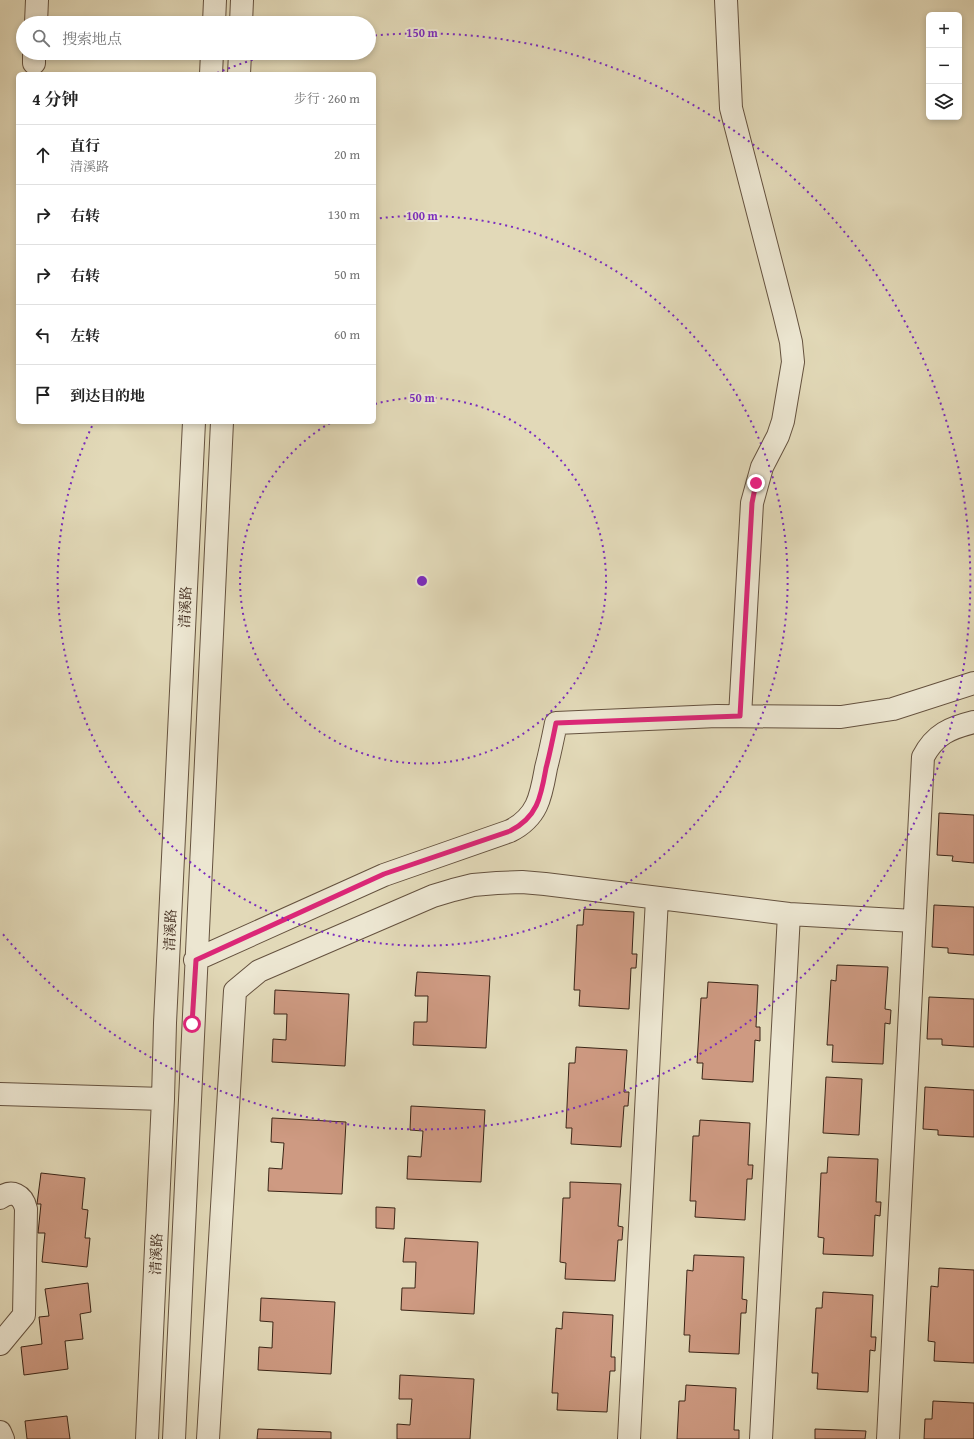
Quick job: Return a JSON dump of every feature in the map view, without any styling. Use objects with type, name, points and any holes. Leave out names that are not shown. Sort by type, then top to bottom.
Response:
[{"type":"street","points":[[36,16],[37,0]]},
{"type":"street","points":[[214,16],[215,0]]},
{"type":"street","points":[[241,16],[242,0]]},
{"type":"street","points":[[726,0],[731,108],[784,313],[791,342],[793,362],[783,421],[778,436],[762,467],[756,483],[752,503],[740,716]]},
{"type":"street","points":[[211,72],[212,60]]},
{"type":"street","points":[[239,72],[240,60]]},
{"type":"street","name":"清溪路","points":[[147,1439],[194,424]]},
{"type":"street","name":"清溪路","points":[[174,1439],[222,424]]},
{"type":"street","points":[[196,960],[384,874],[510,831],[520,826],[531,815],[540,799],[556,723],[740,716],[841,717],[893,709],[974,683]]},
{"type":"street","points":[[888,1439],[923,757],[931,744],[944,732],[955,727],[974,722]]},
{"type":"street","points":[[208,1439],[235,991],[259,971],[433,896],[473,885],[497,883],[522,882],[789,914],[914,921]]},
{"type":"street","points":[[629,1439],[658,898]]},
{"type":"street","points":[[761,1439],[789,914]]},
{"type":"street","points":[[0,1094],[163,1099]]},
{"type":"street","points":[[0,1198],[5,1195],[16,1194],[25,1202],[26,1209],[24,1315],[0,1344]]},
{"type":"street","points":[[0,1432],[3,1439]]},
{"type":"building","points":[[939,813],[974,815],[974,863],[952,861],[953,856],[937,855]]},
{"type":"building","points":[[934,905],[974,907],[974,955],[948,953],[948,948],[932,947]]},
{"type":"building","points":[[584,909],[634,912],[632,954],[637,954],[636,968],[631,968],[629,1009],[579,1006],[580,990],[574,990],[577,925],[583,925]]},
{"type":"building","points":[[837,965],[888,967],[885,1009],[891,1010],[890,1024],[885,1023],[883,1064],[832,1062],[833,1045],[827,1045],[831,980],[836,981]]},
{"type":"building","points":[[417,972],[490,976],[486,1048],[413,1045],[414,1022],[427,1022],[428,996],[415,996]]},
{"type":"building","points":[[708,982],[758,985],[756,1027],[760,1027],[760,1041],[755,1040],[753,1082],[702,1079],[703,1063],[697,1063],[701,998],[707,998]]},
{"type":"building","points":[[275,990],[349,994],[345,1066],[272,1062],[273,1039],[286,1040],[287,1014],[274,1014]]},
{"type":"building","points":[[929,997],[974,999],[974,1047],[942,1045],[942,1039],[927,1039]]},
{"type":"building","points":[[576,1047],[627,1050],[624,1092],[629,1092],[628,1106],[624,1106],[621,1147],[571,1144],[572,1128],[566,1128],[569,1063],[575,1063]]},
{"type":"building","points":[[826,1077],[862,1079],[859,1135],[823,1133]]},
{"type":"building","points":[[925,1087],[974,1090],[974,1137],[938,1135],[938,1130],[923,1129]]},
{"type":"building","points":[[411,1106],[485,1110],[481,1182],[407,1179],[408,1156],[421,1157],[423,1131],[410,1130]]},
{"type":"building","points":[[272,1118],[346,1122],[342,1194],[268,1191],[269,1168],[282,1169],[284,1143],[271,1142]]},
{"type":"building","points":[[700,1120],[750,1123],[748,1165],[753,1165],[752,1179],[747,1179],[745,1220],[695,1217],[696,1201],[690,1201],[693,1136],[699,1136]]},
{"type":"building","points":[[828,1157],[878,1159],[876,1202],[881,1202],[880,1216],[875,1215],[873,1256],[823,1254],[824,1238],[818,1237],[821,1173],[827,1173]]},
{"type":"building","points":[[41,1173],[85,1178],[82,1209],[88,1210],[85,1238],[90,1238],[87,1267],[42,1262],[45,1233],[38,1233],[41,1204],[37,1204]]},
{"type":"building","points":[[570,1182],[621,1184],[618,1226],[623,1227],[622,1240],[618,1240],[615,1281],[565,1279],[566,1263],[560,1262],[563,1198],[570,1198]]},
{"type":"building","points":[[376,1207],[395,1208],[394,1229],[376,1228]]},
{"type":"building","points":[[405,1238],[478,1242],[474,1314],[401,1310],[402,1288],[415,1288],[416,1262],[403,1262]]},
{"type":"building","points":[[694,1255],[744,1257],[742,1299],[747,1300],[746,1313],[741,1313],[739,1354],[689,1352],[690,1335],[684,1335],[687,1270],[693,1271]]},
{"type":"building","points":[[939,1268],[974,1270],[974,1363],[934,1361],[935,1342],[928,1341],[931,1286],[938,1287]]},
{"type":"building","points":[[88,1283],[91,1312],[80,1314],[83,1339],[65,1341],[68,1369],[24,1375],[21,1347],[42,1344],[39,1317],[49,1316],[45,1289]]},
{"type":"building","points":[[823,1292],[873,1295],[871,1337],[876,1337],[875,1351],[870,1350],[868,1392],[817,1389],[818,1373],[812,1373],[816,1308],[822,1308]]},
{"type":"building","points":[[261,1298],[335,1302],[331,1374],[258,1370],[259,1347],[272,1348],[273,1322],[260,1321]]},
{"type":"building","points":[[563,1312],[613,1315],[611,1357],[615,1357],[615,1371],[610,1371],[607,1412],[557,1410],[558,1393],[552,1393],[556,1328],[562,1329]]},
{"type":"building","points":[[400,1375],[474,1379],[470,1439],[397,1439],[397,1424],[410,1425],[412,1399],[399,1399]]},
{"type":"building","points":[[686,1385],[736,1388],[734,1430],[739,1430],[739,1439],[677,1439],[679,1401],[685,1401]]},
{"type":"building","points":[[933,1401],[974,1403],[974,1439],[924,1439],[925,1419],[932,1419]]},
{"type":"building","points":[[67,1416],[70,1439],[27,1439],[25,1421]]},
{"type":"building","points":[[258,1429],[331,1432],[331,1439],[257,1439]]},
{"type":"building","points":[[815,1429],[866,1431],[865,1439],[815,1439]]},
{"type":"route","points":[[192,1024],[196,960],[384,874],[510,831],[520,826],[531,815],[540,799],[556,723],[740,716],[752,503],[756,483]]}]
